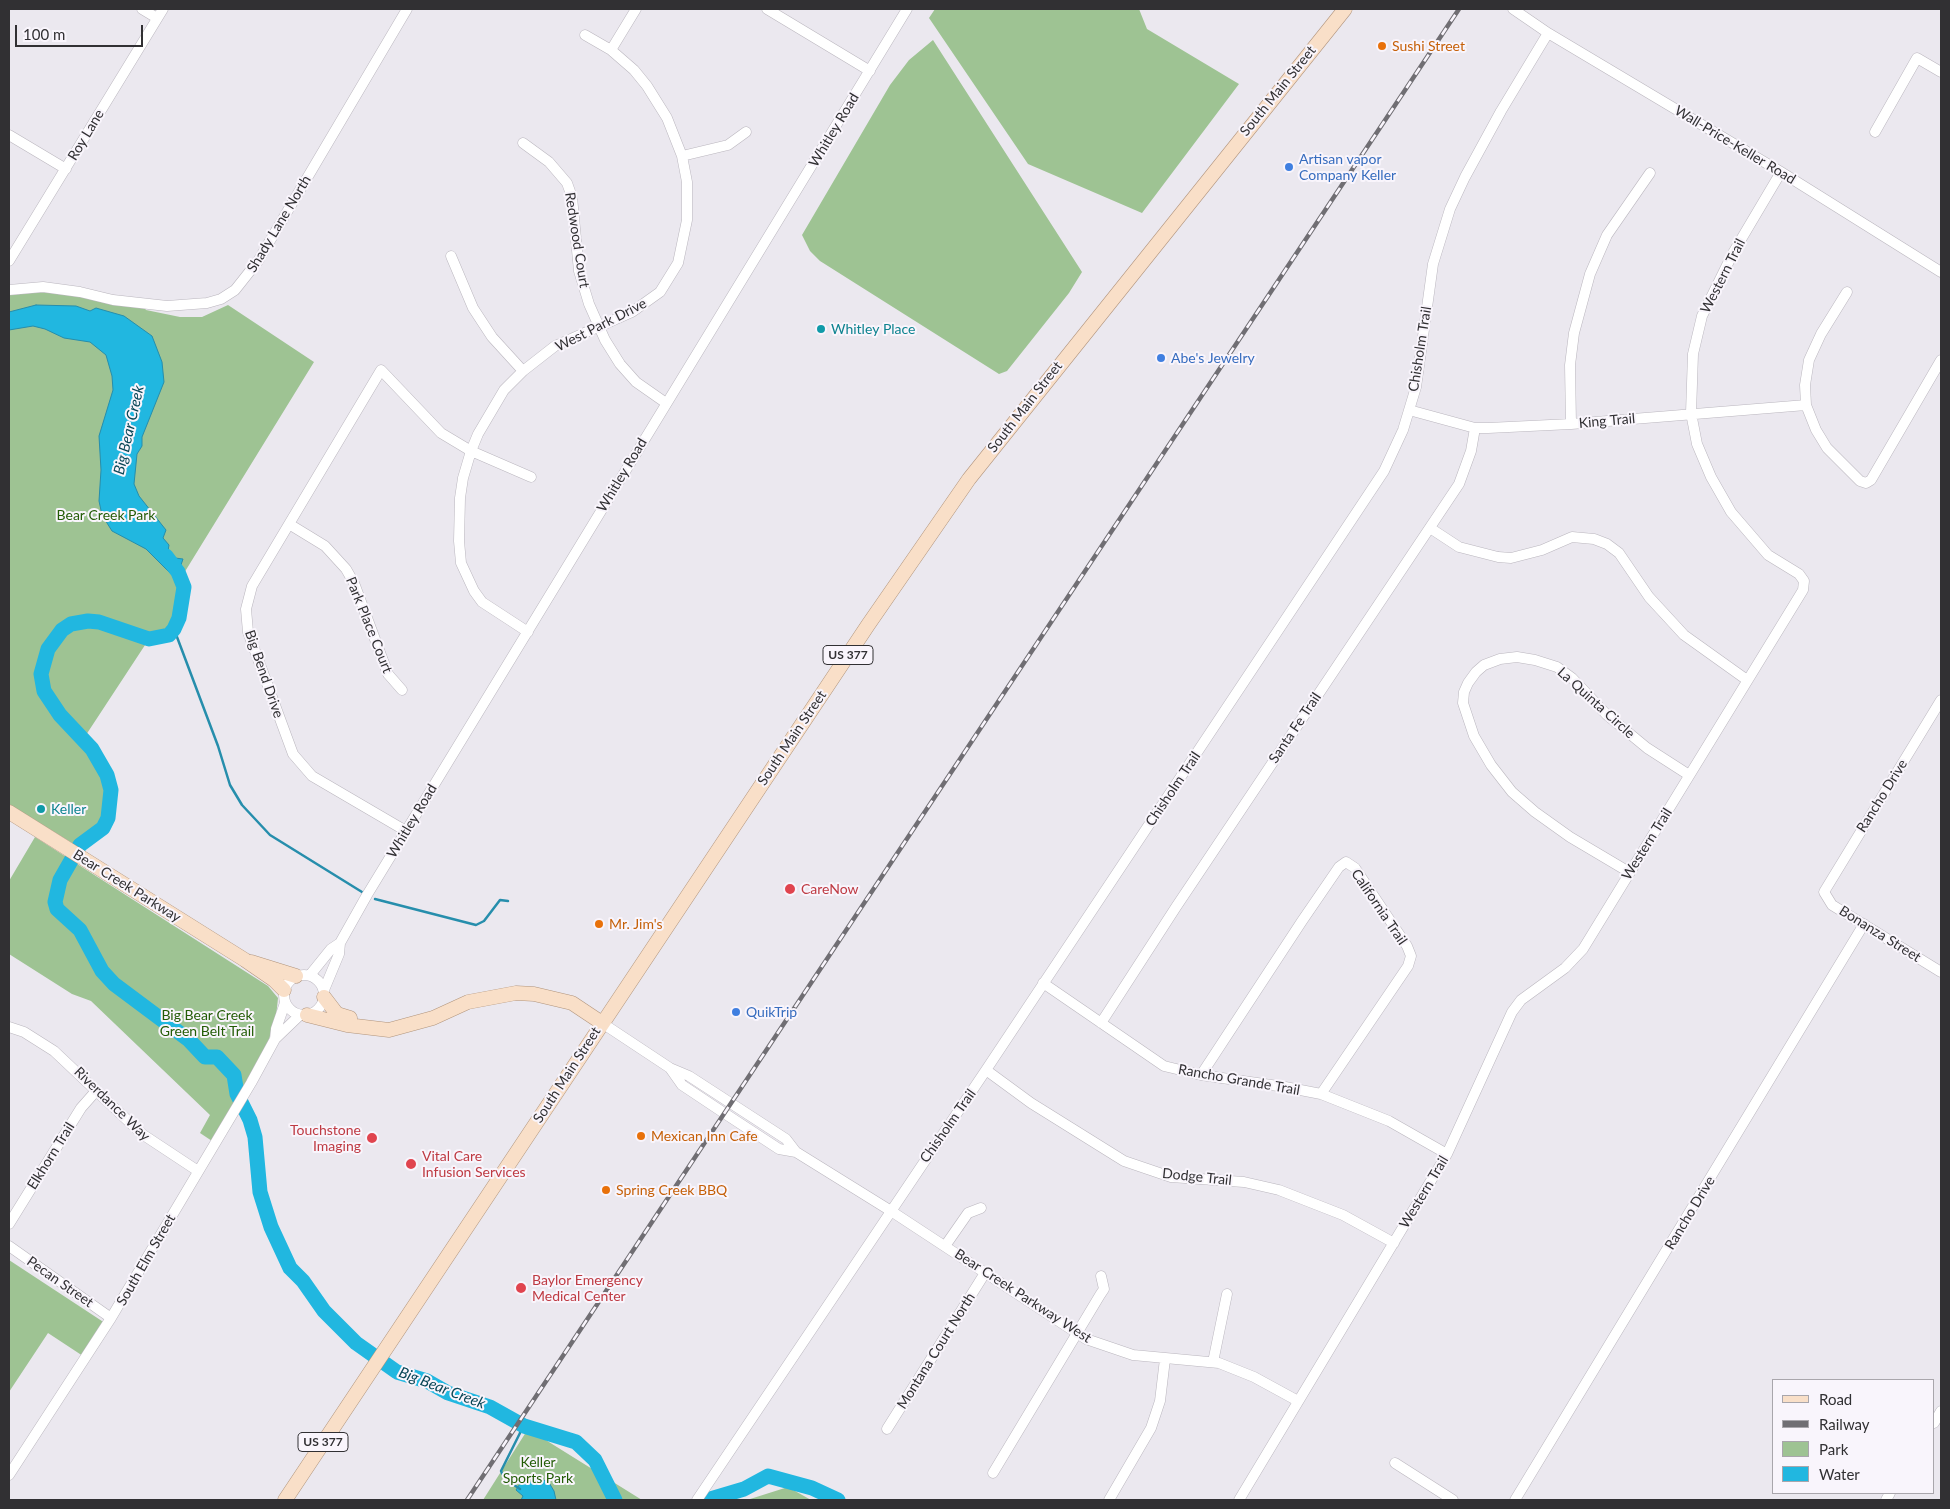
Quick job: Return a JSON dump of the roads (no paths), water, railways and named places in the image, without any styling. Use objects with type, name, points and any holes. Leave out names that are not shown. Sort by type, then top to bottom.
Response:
[{"type":"main road","name":"South Main Street","points":[[285,1500],[868,625],[969,478],[1345,9]]},
{"type":"main road","name":"Bear Creek Parkway","points":[[9,812],[246,960],[274,980],[284,997]]},
{"type":"main road","name":"Bear Creek Parkway","points":[[246,960],[303,975]]},
{"type":"main road","points":[[324,993],[337,1014],[357,1021],[389,1023],[400,1026]]},
{"type":"main road","points":[[304,1015],[374,1030],[389,1030],[433,1018],[468,1002],[516,993],[534,994],[572,1003],[602,1023]]},
{"type":"street","points":[[142,9],[157,18]]},
{"type":"street","name":"Roy Lane","points":[[9,261],[163,9]]},
{"type":"street","name":"Shady Lane North","points":[[9,290],[43,287],[80,292],[113,300],[167,306],[207,303],[221,299],[235,290],[258,261],[407,9]]},
{"type":"street","points":[[611,50],[636,9]]},
{"type":"street","points":[[768,9],[870,71]]},
{"type":"street","name":"Whitley Road","points":[[324,993],[338,954],[340,942],[906,9]]},
{"type":"street","name":"Wall-Price-Keller Road","points":[[1504,9],[1528,20]]},
{"type":"street","name":"Wall-Price-Keller Road","points":[[1513,9],[1548,33],[1781,172],[1941,272]]},
{"type":"street","name":"Chisholm Trail","points":[[699,1497],[1375,486],[1395,446],[1416,388],[1434,264],[1450,209],[1465,176],[1502,108],[1548,33]]},
{"type":"street","name":"West Park Drive","points":[[528,632],[482,602],[474,591],[461,563],[459,541],[460,498],[462,478],[471,451],[481,428],[504,390],[523,372],[555,346],[648,302],[666,285],[678,263],[688,202],[682,156],[667,118],[647,86],[634,70],[611,50],[585,35]]},
{"type":"street","points":[[1875,132],[1917,58],[1941,72]]},
{"type":"street","points":[[682,156],[728,145],[746,132]]},
{"type":"street","points":[[9,135],[66,169]]},
{"type":"street","name":"Redwood Court","points":[[523,143],[549,162],[567,183],[572,197],[580,271],[589,304],[599,326],[620,364],[636,382],[666,403]]},
{"type":"street","name":"Western Trail","points":[[1239,1500],[1447,1154],[1512,1012],[1521,1000],[1579,955],[1803,590],[1804,581],[1799,574],[1768,555],[1731,512],[1711,477],[1697,444],[1691,413],[1693,354],[1702,316],[1733,253],[1781,172]]},
{"type":"street","points":[[1571,424],[1570,365],[1574,333],[1588,282],[1607,235],[1650,173]]},
{"type":"street","points":[[451,256],[473,308],[492,337],[523,372]]},
{"type":"street","points":[[1847,292],[1820,334],[1809,360],[1805,385],[1806,405],[1816,430],[1827,448],[1856,477],[1866,483],[1871,480],[1941,360]]},
{"type":"street","name":"Big Bend Drive","points":[[406,831],[312,776],[299,762],[288,742],[250,641],[246,616],[248,597],[254,581],[381,370],[441,433],[471,451]]},
{"type":"street","name":"King Trail","points":[[1409,410],[1475,428],[1571,424],[1806,405]]},
{"type":"street","name":"Santa Fe Trail","points":[[1102,1024],[1176,908],[1459,484],[1471,451],[1475,428]]},
{"type":"street","points":[[471,451],[531,477]]},
{"type":"street","name":"Park Place Court","points":[[289,524],[325,546],[346,569],[354,583],[388,674],[402,690]]},
{"type":"street","points":[[1430,528],[1459,547],[1498,557],[1511,558],[1542,550],[1572,537],[1594,539],[1607,544],[1619,553],[1649,596],[1684,635],[1747,680]]},
{"type":"street","name":"La Quinta Circle","points":[[1629,872],[1570,837],[1534,812],[1512,792],[1491,765],[1474,736],[1462,703],[1468,683],[1484,665],[1500,659],[1535,660],[1557,667],[1572,678],[1620,726],[1647,748],[1689,775]]},
{"type":"street","name":"Rancho Drive","points":[[1824,892],[1941,700]]},
{"type":"street","name":"California Trail","points":[[1201,1075],[1302,921],[1340,866],[1346,862],[1355,868],[1407,946],[1411,956],[1408,966],[1320,1094]]},
{"type":"street","name":"Bonanza Street","points":[[1824,892],[1832,905],[1941,972]]},
{"type":"street","name":"Rancho Drive","points":[[1515,1500],[1864,924]]},
{"type":"street","name":"Whitley Road","points":[[303,975],[340,942]]},
{"type":"street","points":[[303,975],[321,983],[324,993],[318,1009],[304,1015],[289,1009],[284,997],[290,979],[303,975]]},
{"type":"street","name":"Rancho Grande Trail","points":[[1043,983],[1164,1066],[1201,1075],[1285,1086],[1320,1094],[1389,1121],[1447,1154]]},
{"type":"street","name":"South Elm Street","points":[[9,1475],[111,1318],[251,1083],[275,1039],[284,997]]},
{"type":"street","name":"South Elm Street","points":[[275,1039],[304,1015]]},
{"type":"street","name":"Bear Creek Parkway West","points":[[602,1023],[670,1068],[689,1076],[786,1139],[796,1152],[891,1211],[1077,1334],[1101,1345],[1133,1355],[1165,1360],[1213,1362],[1254,1377],[1298,1401]]},
{"type":"street","name":"Riverdance Way","points":[[9,1027],[24,1032],[54,1051],[146,1138],[198,1171]]},
{"type":"street","name":"Dodge Trail","points":[[986,1070],[1030,1103],[1124,1161],[1170,1177],[1244,1182],[1279,1190],[1343,1215],[1394,1243]]},
{"type":"street","name":"Elkhorn Trail","points":[[9,1224],[81,1108],[96,1091]]},
{"type":"street","points":[[945,1246],[968,1213],[981,1208]]},
{"type":"street","name":"Pecan Street","points":[[9,1246],[111,1318]]},
{"type":"street","name":"Montana Court North","points":[[887,1429],[985,1273]]},
{"type":"street","points":[[993,1473],[1104,1289],[1100,1276]]},
{"type":"street","points":[[1213,1362],[1227,1294]]},
{"type":"street","points":[[1109,1500],[1151,1428],[1160,1400],[1165,1360]]},
{"type":"street","points":[[1395,1463],[1453,1500]]},
{"type":"water","points":[[36,305],[76,306],[90,311],[96,308],[124,316],[152,336],[162,362],[164,382],[142,437],[142,446],[137,454],[134,484],[139,496],[166,530],[163,538],[169,545],[168,551],[175,558],[183,559],[181,565],[184,569],[172,575],[146,549],[112,531],[102,515],[99,501],[101,470],[99,436],[113,390],[112,376],[106,355],[90,342],[64,338],[45,329],[33,326],[9,330],[9,312]]},
{"type":"water","points":[[537,1479],[548,1481],[554,1491],[556,1500],[521,1500],[523,1496],[516,1490],[521,1482],[526,1484]]},
{"type":"waterway","name":"Big Bear Creek","points":[[166,556],[178,572],[184,587],[179,618],[169,635],[149,639],[99,622],[88,621],[71,624],[62,630],[48,649],[41,674],[44,691],[60,715],[92,749],[107,775],[111,790],[108,818],[103,828],[80,845],[60,880],[55,902],[57,909],[80,930],[102,971],[114,984],[189,1040],[205,1057],[217,1057],[234,1075],[237,1094],[250,1120],[255,1137],[260,1192],[271,1227],[290,1268],[303,1281],[324,1311],[356,1343],[397,1372],[427,1381],[448,1393],[490,1407],[524,1426],[576,1442],[595,1460],[615,1500]]},
{"type":"waterway","points":[[174,629],[218,746],[230,785],[242,805],[270,835],[362,892]]},
{"type":"waterway","points":[[375,899],[476,925],[484,921],[500,900],[508,901]]},
{"type":"waterway","points":[[520,1489],[505,1479],[501,1471],[520,1433],[521,1425]]},
{"type":"waterway","name":"Big Bear Creek","points":[[707,1500],[744,1489],[768,1476],[812,1488],[838,1500]]},
{"type":"railway","points":[[467,1500],[1459,9]]},
{"type":"place","name":"Sushi Street","points":[[1382,46]]},
{"type":"place","name":"Artisan vapor Company Keller","points":[[1289,167]]},
{"type":"place","name":"Whitley Place","points":[[821,329]]},
{"type":"place","name":"Abe's Jewelry","points":[[1161,358]]},
{"type":"place","name":"Keller","points":[[41,809]]},
{"type":"place","name":"CareNow","points":[[790,889]]},
{"type":"place","name":"Mr. Jim's","points":[[599,924]]},
{"type":"place","name":"QuikTrip","points":[[736,1012]]},
{"type":"place","name":"Mexican Inn Cafe","points":[[641,1136]]},
{"type":"place","name":"Touchstone Imaging","points":[[372,1138]]},
{"type":"place","name":"Vital Care Infusion Services","points":[[411,1164]]},
{"type":"place","name":"Spring Creek BBQ","points":[[606,1190]]},
{"type":"place","name":"Baylor Emergency Medical Center","points":[[521,1288]]},
{"type":"park label","name":"Bear Creek Park","points":[[106,515]]},
{"type":"park label","name":"Big Bear Creek Green Belt Trail","points":[[207,1024]]},
{"type":"park label","name":"Keller Sports Park","points":[[538,1470]]}]
